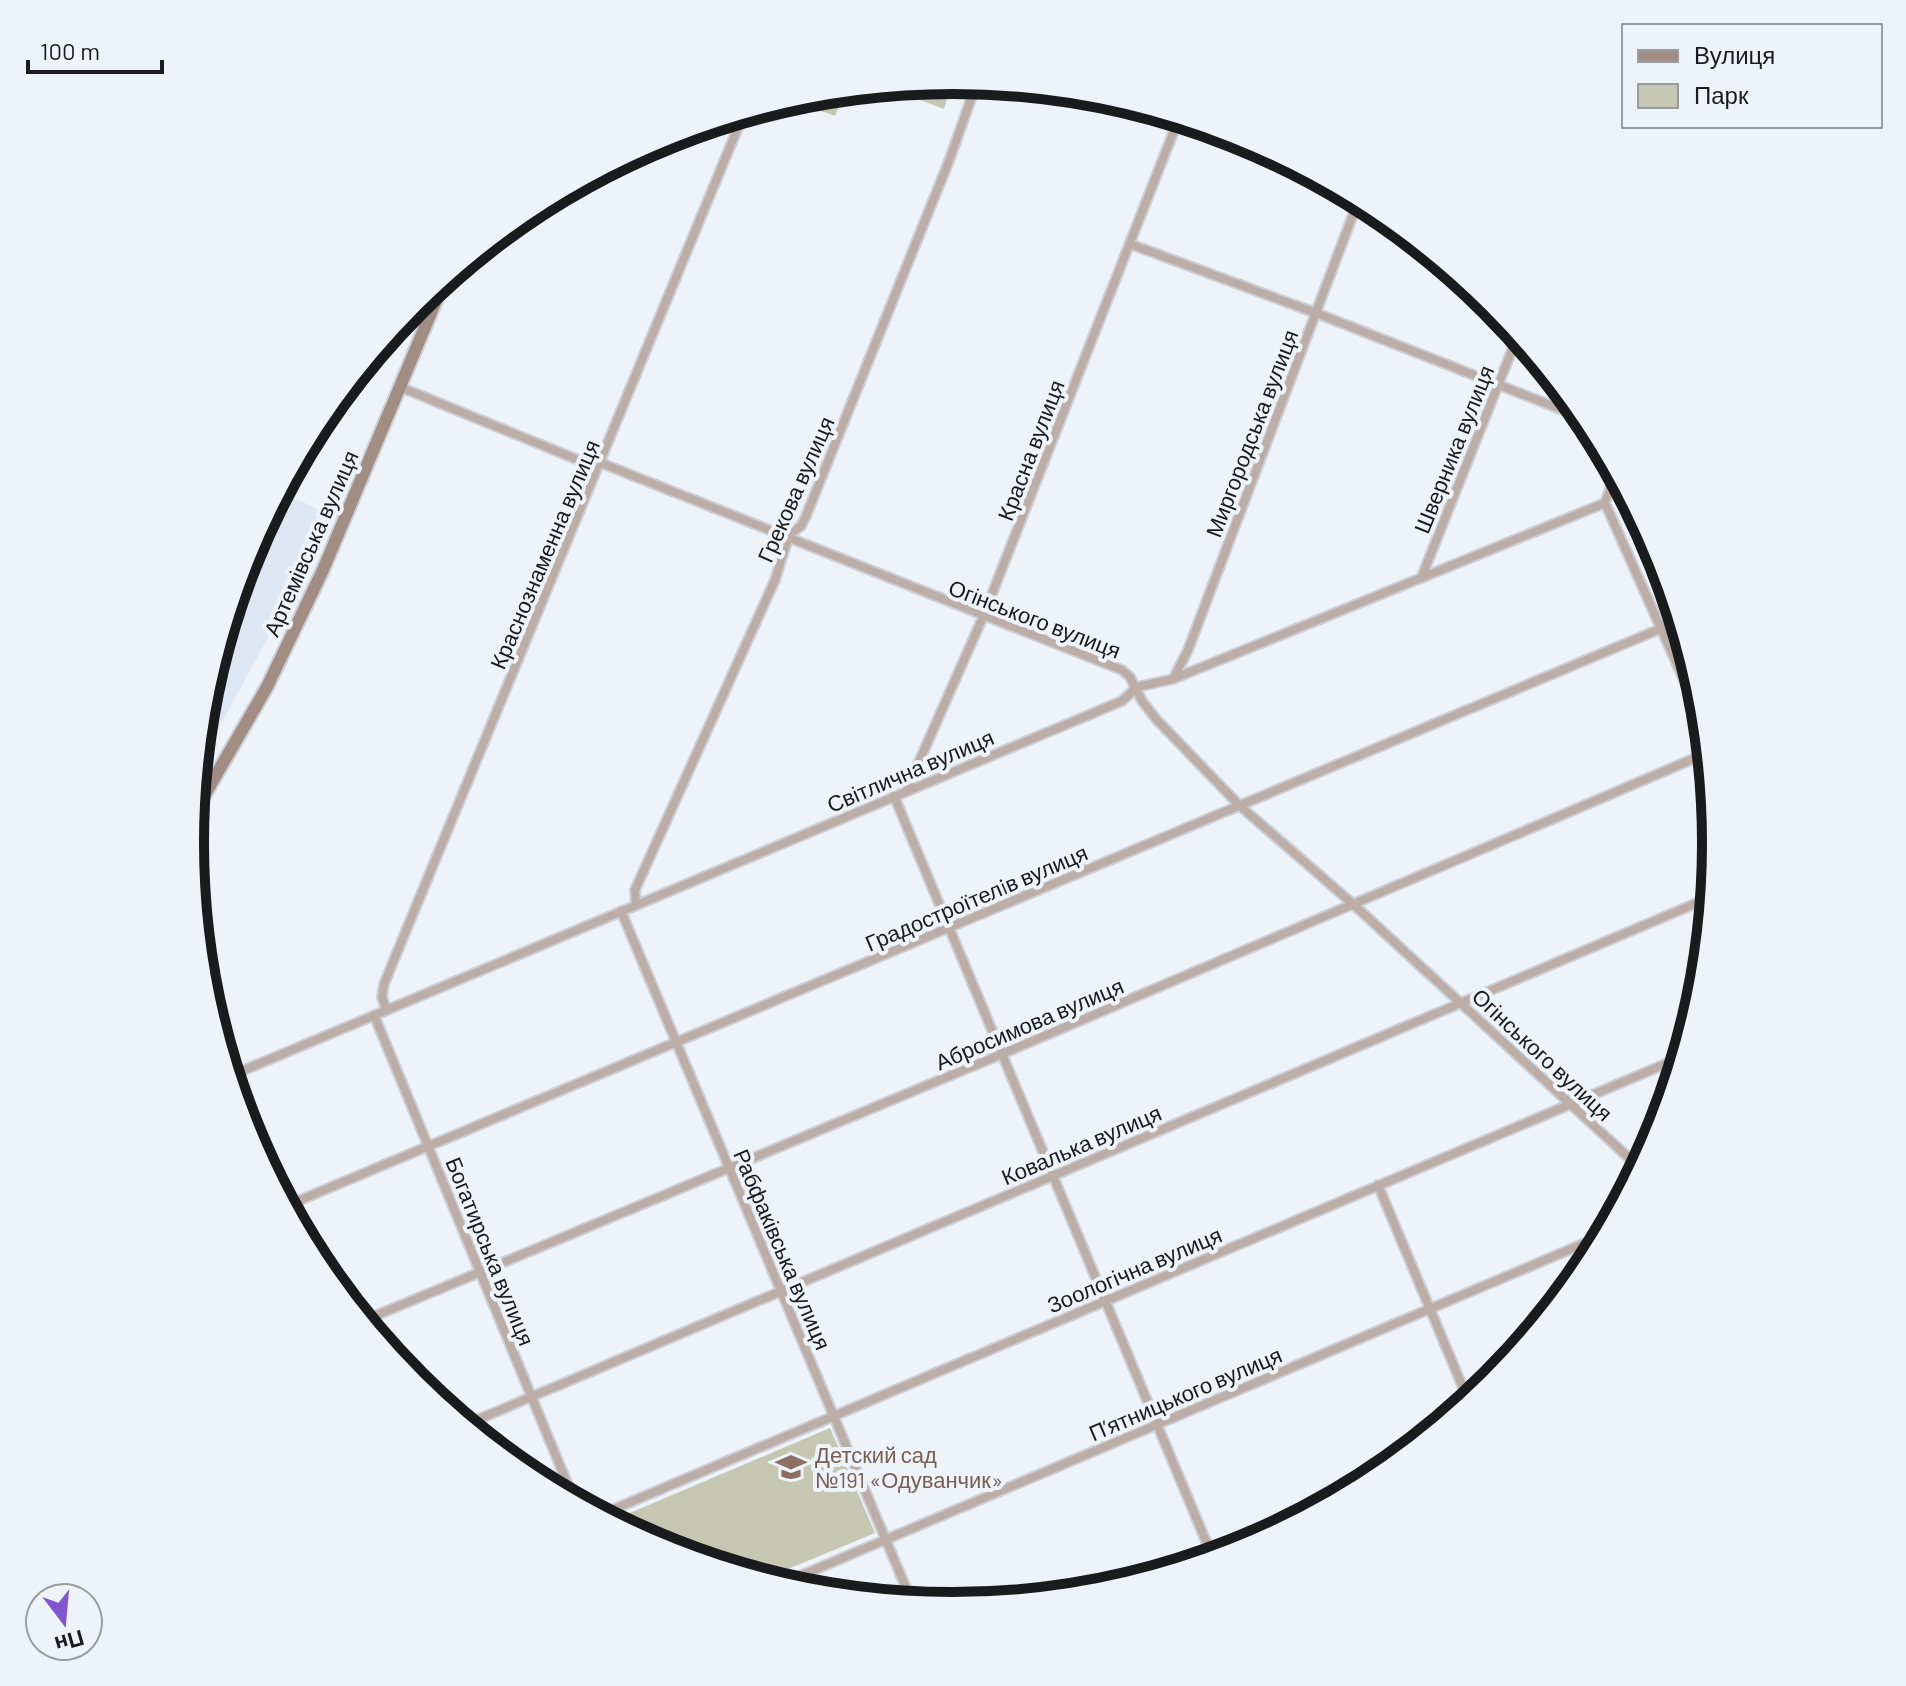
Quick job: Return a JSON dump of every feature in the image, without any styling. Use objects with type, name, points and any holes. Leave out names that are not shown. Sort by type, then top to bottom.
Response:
[{"type":"main road","name":"Артемівська вулиця","points":[[206,792],[267,687],[323,570],[436,301]]},
{"type":"street","name":"Грекова вулиця","points":[[636,904],[635,890],[775,580],[787,539],[801,526],[806,516],[949,161],[972,95]]},
{"type":"street","name":"Краснознаменна вулиця","points":[[386,1009],[382,997],[384,984],[739,126]]},
{"type":"street","name":"Красна вулиця","points":[[906,791],[983,617],[1175,128]]},
{"type":"street","name":"Миргородська вулиця","points":[[1173,679],[1188,650],[1355,211]]},
{"type":"street","points":[[1130,244],[1564,411]]},
{"type":"street","name":"Шверника вулиця","points":[[1422,576],[1513,346]]},
{"type":"street","name":"Огінського вулиця","points":[[400,387],[588,464],[601,463],[1122,670],[1137,687],[1142,701],[1157,720],[1240,806],[1353,904],[1631,1160]]},
{"type":"street","points":[[1611,486],[1605,503],[1683,675]]},
{"type":"street","name":"Світлична вулиця","points":[[240,1072],[1122,701],[1137,687],[1173,679],[1605,503]]},
{"type":"street","name":"Градостроїтелiв вулиця","points":[[296,1202],[1669,625]]},
{"type":"street","name":"Абросимова вулиця","points":[[373,1317],[730,1169],[1697,757]]},
{"type":"street","points":[[894,796],[1209,1547]]},
{"type":"street","name":"Ковалька вулиця","points":[[476,1420],[1699,902]]},
{"type":"street","name":"Рабфаківська вулиця","points":[[621,911],[907,1590]]},
{"type":"street","name":"Богатирська вулиця","points":[[374,1015],[568,1486]]},
{"type":"street","name":"Зоологічна вулиця","points":[[612,1510],[1668,1063]]},
{"type":"street","points":[[1378,1185],[1464,1390]]},
{"type":"street","name":"П’ятницького вулиця","points":[[800,1576],[1586,1243]]},
{"type":"shaded area","points":[[290,496],[324,512],[315,530],[320,532],[282,612],[210,744],[218,697],[244,602],[261,556]]},
{"type":"green space","points":[[949,94],[944,109],[909,96]]},
{"type":"green space","points":[[840,102],[835,116],[811,107]]},
{"type":"green space","points":[[830,1428],[875,1533],[782,1572],[712,1552],[624,1516]]},
{"type":"place","name":"Детский сад №191 «Одуванчик»","points":[[791,1467]]}]
